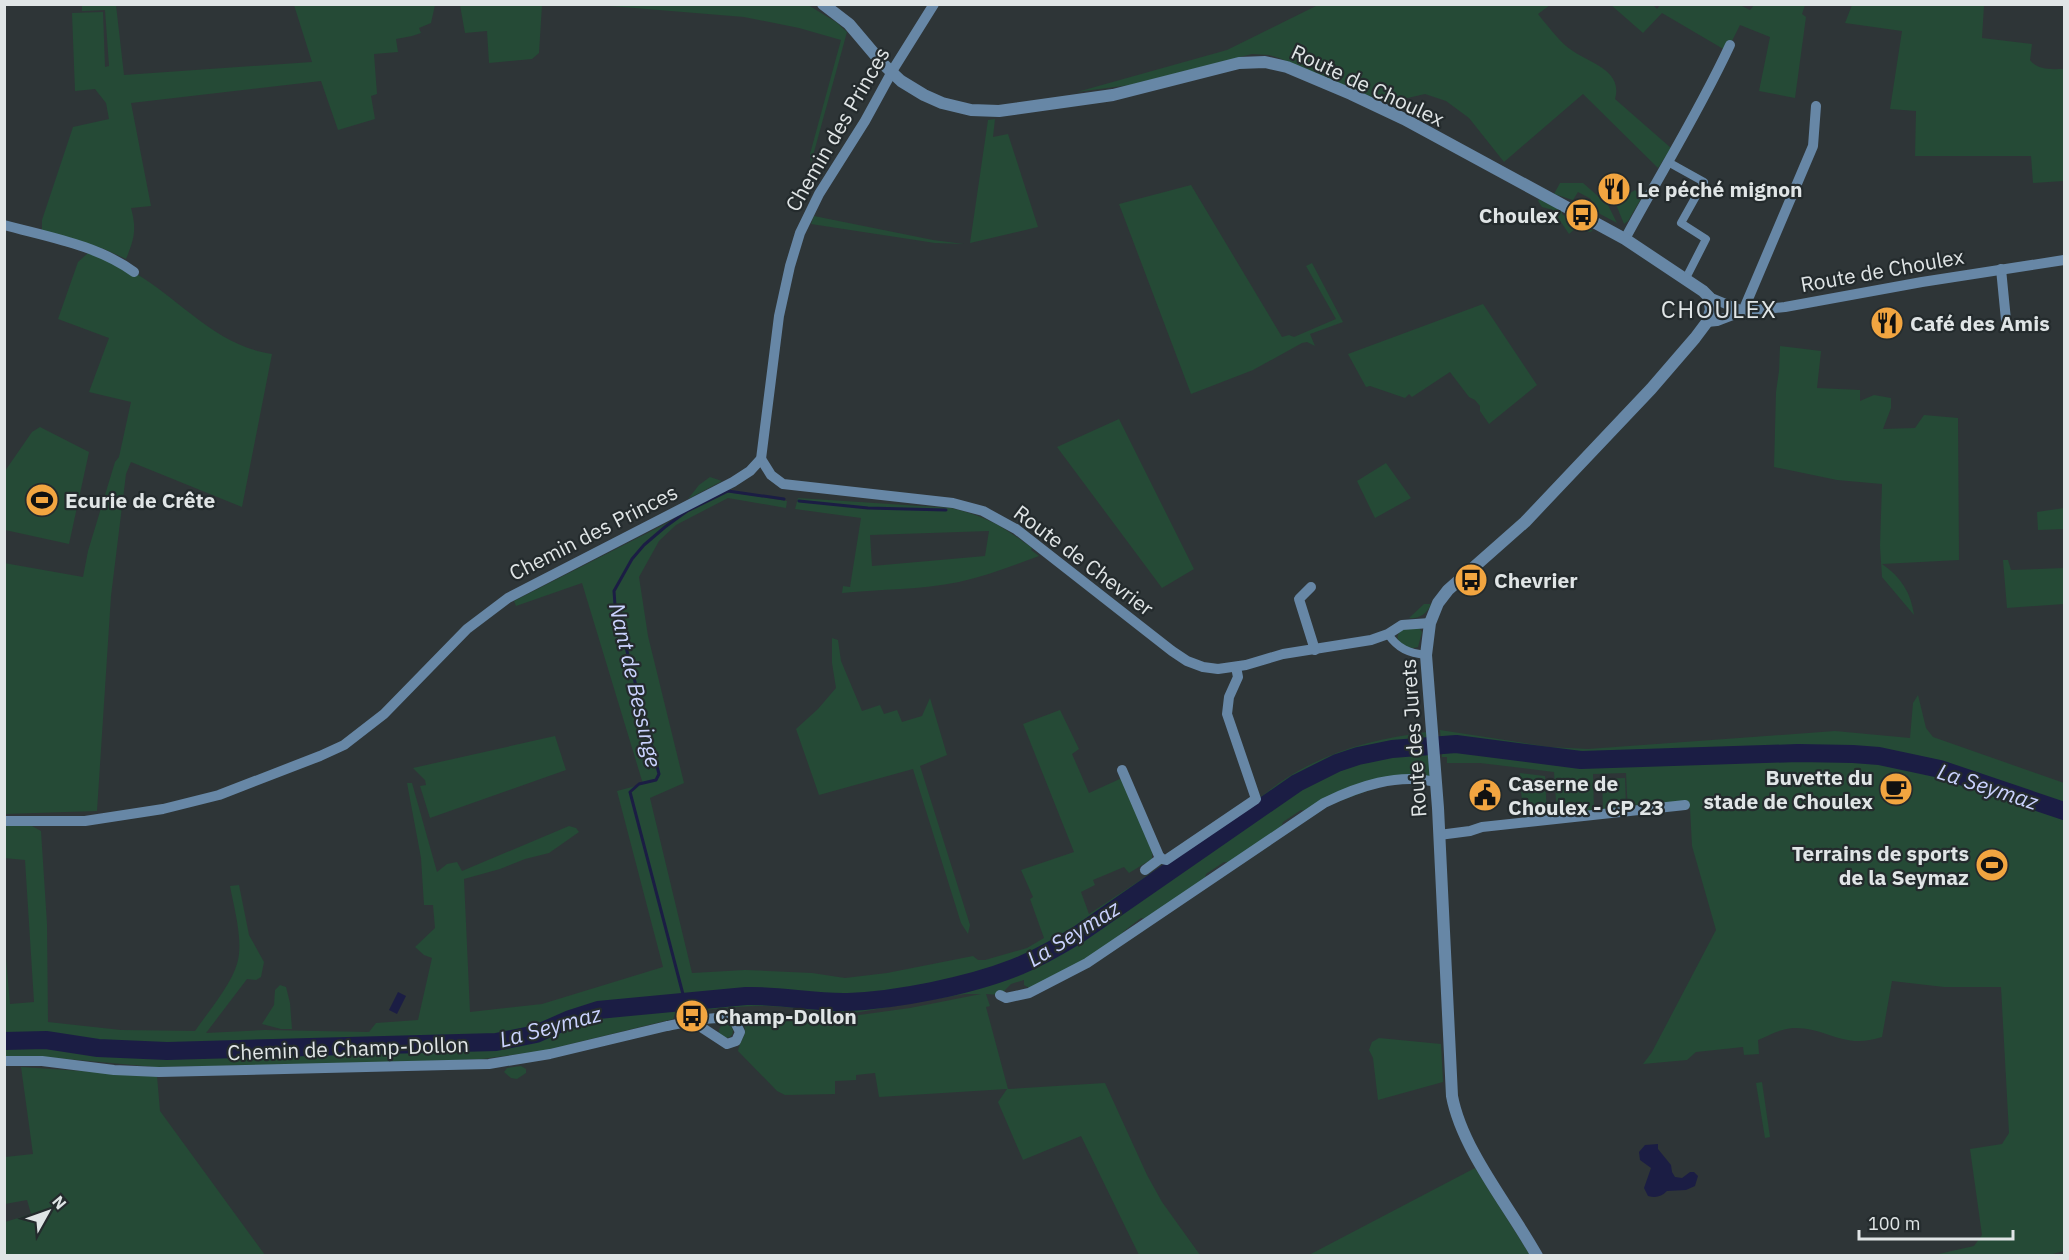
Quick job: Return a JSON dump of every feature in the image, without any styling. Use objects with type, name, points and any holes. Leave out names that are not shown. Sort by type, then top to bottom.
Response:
[{"type":"street","name":"Route de Choulex","points":[[823,4],[849,24],[892,73],[909,86],[942,103],[971,110],[989,111],[1126,92],[1239,63],[1257,61],[1272,63],[1351,94],[1404,119],[1626,239],[1685,280],[1710,302]]},
{"type":"street","name":"Chemin des Princes","points":[[4,821],[85,821],[163,809],[219,795],[344,745],[384,714],[467,629],[508,598],[741,478],[761,459],[779,316],[800,233],[819,194],[934,4]]},
{"type":"street","points":[[1626,239],[1694,119],[1730,45]]},
{"type":"street","points":[[1710,302],[1743,310],[1813,146],[1816,106]]},
{"type":"street","points":[[1668,162],[1704,182],[1681,223],[1706,239],[1685,280]]},
{"type":"street","points":[[4,225],[79,246],[134,272]]},
{"type":"street","name":"Route de Choulex","points":[[1707,322],[1717,321],[1743,310],[1785,307],[2064,260]]},
{"type":"street","points":[[2001,269],[2006,320]]},
{"type":"street","name":"Route des Jurets","points":[[1537,1256],[1470,1145],[1454,1110],[1450,1080],[1435,761],[1426,655],[1430,622],[1438,603],[1448,590],[1525,522],[1657,381],[1707,322],[1710,302]]},
{"type":"street","name":"Route de Chevrier","points":[[761,459],[771,475],[783,484],[937,501],[983,511],[1016,529],[1187,661],[1203,667],[1218,669],[1236,667],[1284,654],[1371,640],[1388,634],[1402,625],[1430,622]]},
{"type":"street","points":[[1311,587],[1299,600],[1315,650]]},
{"type":"street","points":[[1388,634],[1394,643],[1409,653],[1426,655]]},
{"type":"street","points":[[1122,770],[1161,858],[1166,860],[1256,799],[1227,714],[1229,697],[1238,677],[1236,667]]},
{"type":"street","points":[[1000,995],[1006,998],[1029,993],[1087,963],[1324,803],[1377,783],[1400,778],[1436,782]]},
{"type":"street","points":[[1439,835],[1482,827],[1685,805]]},
{"type":"street","points":[[1145,870],[1161,858]]},
{"type":"street","name":"Chemin de Champ-Dollon","points":[[4,1061],[42,1061],[114,1070],[159,1072],[489,1064],[524,1059],[687,1023],[724,1018],[734,1020],[740,1032],[736,1041],[722,1042],[708,1030],[687,1023]]},
{"type":"green space","points":[[1738,4],[1750,10],[1754,5],[1805,5],[1802,14],[1806,17],[1795,98],[1759,91],[1770,37],[1740,25],[1725,50],[1662,13],[1643,33],[1611,5],[1653,5],[1657,9],[1660,5]]},
{"type":"green space","points":[[82,5],[116,5],[124,75],[312,62],[294,5],[435,5],[431,23],[419,28],[421,33],[396,39],[398,52],[374,54],[377,94],[371,96],[375,119],[338,130],[321,81],[131,103],[151,206],[131,208],[134,234],[126,259],[104,249],[42,231],[42,220],[73,127],[109,119],[106,103],[95,89],[75,91],[72,13],[103,12],[105,67],[109,66],[105,10],[82,11]]},
{"type":"green space","points":[[460,5],[542,5],[539,53],[532,59],[489,63],[487,31],[465,33]]},
{"type":"green space","points":[[598,5],[808,5],[836,22],[847,32],[811,163],[810,154],[841,40],[799,28],[744,17]]},
{"type":"green space","points":[[1318,5],[1550,5],[1538,14],[1552,31],[1574,52],[1608,73],[1614,80],[1615,99],[1671,148],[1658,168],[1583,94],[1504,162],[1469,118],[1446,101],[1425,94],[1386,103],[1269,55],[1252,54],[1130,85],[1077,92],[1227,50]]},
{"type":"green space","points":[[1852,5],[1984,5],[1982,38],[2032,44],[2030,60],[2033,64],[2045,69],[2064,69],[2064,181],[2033,183],[2031,156],[1915,156],[1916,111],[1890,109],[1902,31],[1845,23]]},
{"type":"green space","points":[[995,119],[993,137],[1008,134],[1038,227],[970,243],[988,120]]},
{"type":"green space","points":[[1560,183],[1583,183],[1608,205],[1617,223],[1587,207],[1591,199],[1578,192],[1573,200],[1554,194]]},
{"type":"green space","points":[[1191,185],[1282,337],[1289,335],[1294,337],[1336,319],[1306,266],[1312,263],[1343,322],[1310,334],[1315,346],[1307,342],[1302,343],[1253,370],[1191,394],[1119,204]]},
{"type":"green space","points":[[1635,190],[1642,197],[1624,224],[1615,202]]},
{"type":"green space","points":[[1539,199],[1593,231],[1589,232],[1578,226],[1569,234],[1553,210],[1542,207]]},
{"type":"green space","points":[[814,216],[964,244],[935,243],[811,224]]},
{"type":"green space","points":[[88,253],[135,273],[200,321],[233,342],[272,354],[242,507],[131,462],[126,474],[111,596],[97,811],[5,814],[4,563],[83,577],[88,551],[115,462],[119,457],[131,402],[89,392],[109,338],[58,319],[78,262]]},
{"type":"green space","points":[[1483,304],[1537,385],[1489,424],[1480,411],[1480,406],[1469,397],[1450,372],[1412,397],[1409,394],[1405,398],[1370,386],[1366,387],[1348,354]]},
{"type":"green space","points":[[1780,346],[1821,351],[1817,388],[1860,390],[1860,401],[1874,395],[1891,398],[1891,408],[1883,429],[1915,428],[1924,415],[1958,418],[1959,560],[1882,564],[1895,574],[1904,586],[1914,615],[1882,577],[1880,546],[1882,484],[1837,480],[1774,467]]},
{"type":"green space","points":[[1119,419],[1194,569],[1162,588],[1057,447]]},
{"type":"green space","name":"Ecurie de Crête","points":[[40,427],[89,452],[69,544],[5,530],[5,471],[32,432]]},
{"type":"green space","points":[[1386,463],[1411,498],[1375,518],[1357,481]]},
{"type":"green space","points":[[710,477],[722,481],[688,499],[699,485]]},
{"type":"green space","points":[[728,492],[787,501],[786,508],[728,498],[676,525],[659,541],[639,577],[648,636],[684,783],[650,798],[692,973],[745,970],[812,973],[845,978],[887,973],[973,956],[978,960],[985,960],[1027,948],[1044,938],[1030,899],[1033,897],[1021,870],[1074,852],[1023,724],[1060,710],[1079,749],[1072,754],[1089,793],[1122,778],[1153,846],[1152,859],[1129,873],[1124,867],[1093,880],[1095,885],[1081,892],[1089,914],[1251,807],[1268,791],[1297,772],[1350,748],[1426,732],[1429,763],[1436,782],[1400,779],[1310,812],[1301,810],[1283,822],[1280,831],[1234,863],[1224,862],[1206,874],[1204,883],[1150,920],[1141,918],[1123,932],[1122,939],[1034,991],[1024,985],[1024,980],[1011,984],[1000,995],[986,994],[990,1006],[986,1007],[1008,1089],[1105,1083],[1147,1175],[1162,1202],[1200,1255],[1139,1255],[1081,1136],[1023,1160],[998,1102],[1007,1089],[879,1097],[875,1073],[856,1075],[856,1080],[835,1081],[835,1094],[785,1095],[777,1091],[738,1051],[745,1031],[737,1015],[751,1013],[852,1016],[910,1008],[981,994],[965,994],[854,1013],[770,1006],[702,1010],[675,1014],[673,1019],[542,1051],[482,1059],[155,1067],[34,1056],[5,1057],[4,936],[10,1004],[34,1002],[25,860],[4,858],[5,826],[32,826],[41,831],[47,924],[48,1022],[121,1030],[195,1031],[225,989],[237,964],[239,935],[230,886],[239,885],[249,935],[264,962],[261,977],[256,980],[247,979],[206,1033],[265,1030],[369,1032],[376,1023],[418,1020],[432,958],[424,955],[415,947],[435,928],[433,905],[424,905],[421,858],[407,783],[412,783],[437,872],[447,864],[457,862],[462,871],[569,826],[576,828],[579,832],[549,853],[464,879],[470,1012],[542,1004],[663,967],[617,791],[643,784],[582,583],[516,606],[514,601]]},
{"type":"green space","points":[[798,498],[951,508],[994,523],[1032,548],[1031,550],[1039,556],[989,574],[945,585],[842,593],[843,586],[850,587],[861,518],[795,509]],"holes":[[[989,531],[985,556],[872,566],[870,535]]]},
{"type":"green space","points":[[2064,508],[2064,529],[2038,530],[2037,512]]},
{"type":"green space","points":[[2003,560],[2008,560],[2011,570],[2064,568],[2064,604],[2007,608]]},
{"type":"green space","points":[[1424,604],[1431,604],[1425,613],[1416,618],[1409,618]]},
{"type":"green space","points":[[1406,628],[1419,628],[1422,632],[1418,647],[1403,645],[1398,639],[1400,631]]},
{"type":"green space","points":[[832,638],[838,640],[841,661],[862,711],[880,705],[884,714],[897,710],[902,722],[922,716],[930,698],[947,755],[920,766],[970,925],[968,934],[961,923],[913,769],[819,795],[796,729],[836,688],[832,663]]},
{"type":"green space","points":[[1918,695],[1926,728],[1933,737],[2064,783],[2064,1251],[2045,1256],[1934,1255],[1974,1246],[1982,1235],[1970,1149],[2002,1144],[2009,1133],[2001,987],[1944,987],[1892,981],[1882,1037],[1856,1041],[1846,1040],[1816,1031],[1793,1028],[1758,1040],[1759,1054],[1744,1055],[1743,1047],[1696,1052],[1687,1060],[1643,1064],[1652,1052],[1716,930],[1692,846],[1690,808],[1628,814],[1626,773],[1593,774],[1594,812],[1557,816],[1554,772],[1480,763],[1447,763],[1447,757],[1442,757],[1440,730],[1550,747],[1588,749],[1835,731],[1910,738],[1913,703]]},
{"type":"green space","points":[[555,736],[566,770],[430,818],[420,786],[426,785],[425,780],[413,768]]},
{"type":"green space","points":[[1520,773],[1545,776],[1547,815],[1523,818]]},
{"type":"green space","points":[[1625,778],[1626,807],[1603,810],[1602,779]]},
{"type":"green space","points":[[280,985],[286,987],[292,1029],[281,1029],[262,1024],[274,1005],[275,990]]},
{"type":"green space","points":[[726,1024],[731,1026],[733,1031],[731,1036],[726,1038],[721,1036],[719,1031],[721,1026]]},
{"type":"green space","points":[[1379,1038],[1441,1044],[1443,1082],[1378,1100],[1373,1058],[1369,1050],[1372,1042]]},
{"type":"green space","points":[[521,1066],[526,1069],[526,1073],[517,1079],[511,1078],[504,1072],[507,1068]]},
{"type":"green space","points":[[21,1067],[157,1076],[160,1111],[265,1255],[5,1255],[5,1222],[31,1214],[27,1200],[5,1204],[5,1157],[33,1154]]},
{"type":"green space","points":[[1762,1082],[1770,1137],[1765,1138],[1756,1083]]},
{"type":"green space","points":[[1475,1168],[1530,1255],[1307,1256]]},
{"type":"shaded area","points":[[398,992],[406,996],[397,1014],[389,1010]]},
{"type":"shaded area","points":[[1658,1144],[1658,1149],[1671,1165],[1675,1177],[1682,1178],[1694,1172],[1698,1176],[1695,1186],[1686,1190],[1667,1191],[1663,1195],[1654,1197],[1648,1196],[1644,1188],[1651,1168],[1640,1160],[1639,1152],[1645,1145]]},
{"type":"waterway","name":"Nant de Bessinge","points":[[685,1002],[630,792],[639,784],[656,780],[659,774],[615,605],[614,591],[632,559],[644,545],[687,511],[728,491],[784,499]]},
{"type":"waterway","name":"Nant de Bessinge","points":[[799,501],[868,508],[946,510]]},
{"type":"waterway","name":"La Seymaz","points":[[4,1041],[46,1040],[98,1048],[167,1051],[496,1042],[536,1034],[598,1010],[746,996],[848,1002],[932,991],[996,975],[1047,953],[1079,934],[1297,783],[1337,763],[1392,749],[1456,744],[1581,760],[1798,753],[1879,756],[1940,769],[2064,811]]},
{"type":"place","name":"Le péché mignon","points":[[1614,189]]},
{"type":"place","name":"Choulex","points":[[1582,215]]},
{"type":"place","name":"Café des Amis","points":[[1887,323]]},
{"type":"place","name":"Ecurie de Crête","points":[[42,500]]},
{"type":"place","name":"Chevrier","points":[[1471,580]]},
{"type":"place","name":"Buvette du stade de Choulex","points":[[1896,789]]},
{"type":"place","name":"Caserne de Choulex - CP 23","points":[[1485,795]]},
{"type":"place","name":"Terrains de sports de la Seymaz","points":[[1992,865]]},
{"type":"place","name":"Champ-Dollon","points":[[692,1016]]},
{"type":"district","name":"CHOULEX","points":[[1719,309]]}]
